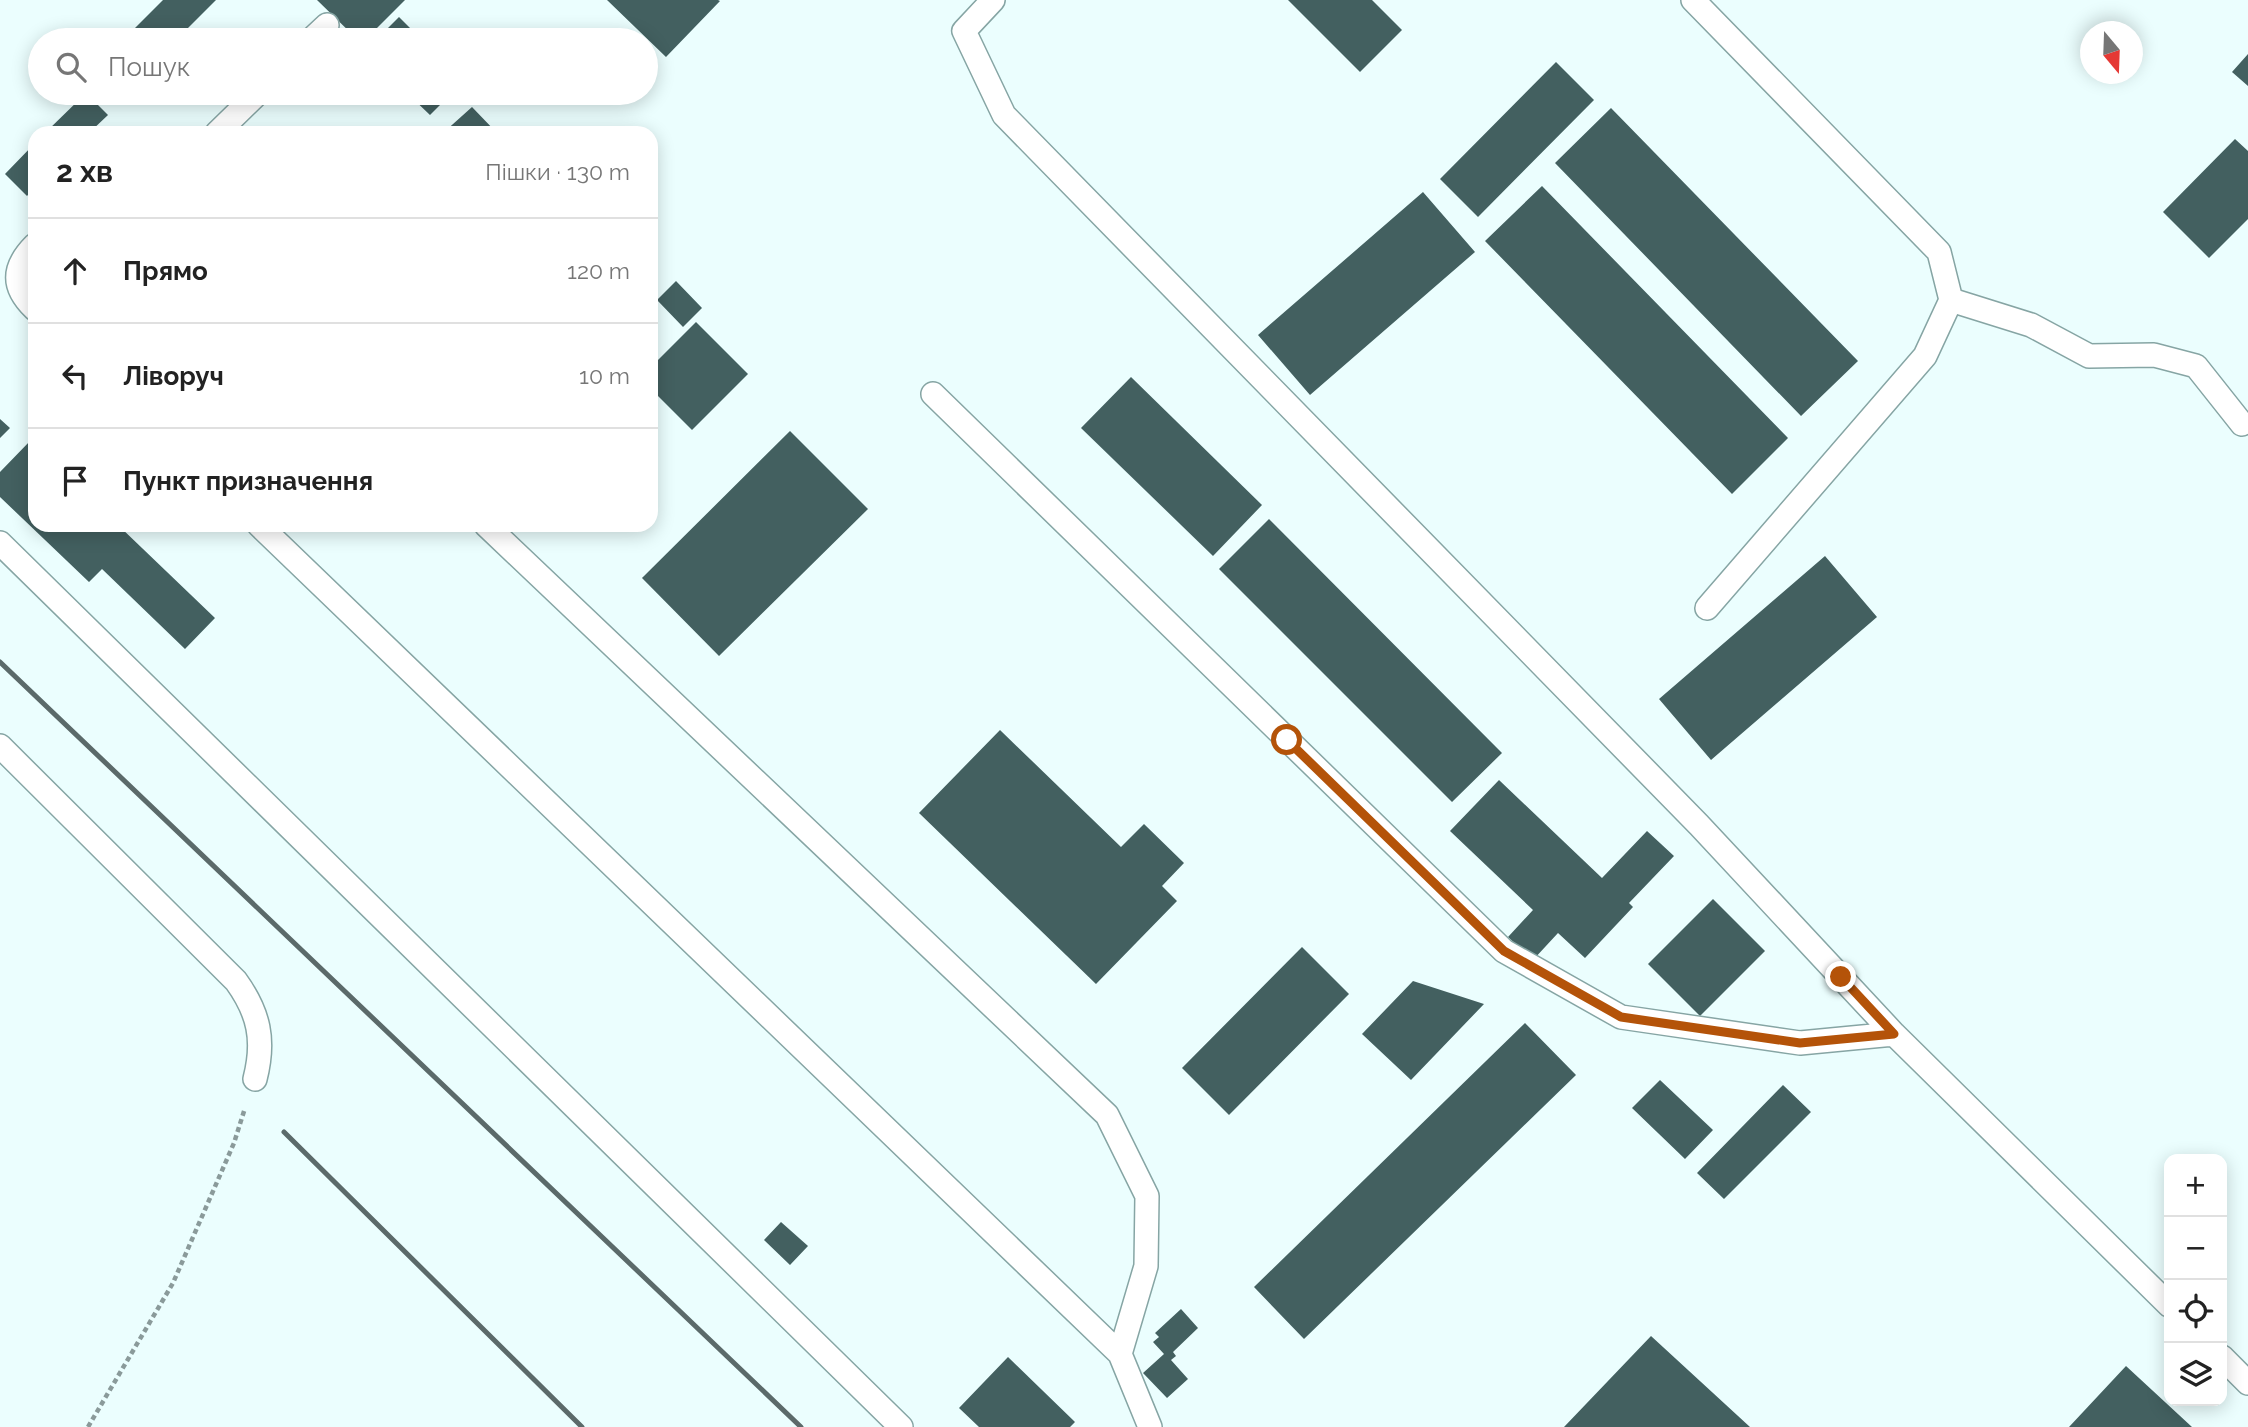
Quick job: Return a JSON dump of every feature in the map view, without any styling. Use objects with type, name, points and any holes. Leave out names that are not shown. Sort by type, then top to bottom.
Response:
[{"type":"lane","points":[[993,0],[964,31],[1004,115],[1699,825],[1894,1034],[2164,1300]]},
{"type":"lane","points":[[1693,0],[1939,252],[1951,300],[1925,356],[1707,608]]},
{"type":"lane","points":[[224,126],[246,105]]},
{"type":"lane","points":[[28,252],[23,257],[16,281],[23,298],[28,303]]},
{"type":"lane","points":[[1951,300],[2031,325],[2089,356],[2154,355],[2196,366],[2242,424]]},
{"type":"lane","points":[[933,394],[1504,951],[1621,1017],[1800,1043],[1894,1034]]},
{"type":"lane","points":[[266,532],[1120,1354],[1150,1427]]},
{"type":"lane","points":[[493,532],[1107,1115],[1147,1196],[1146,1266],[1120,1354]]},
{"type":"lane","points":[[0,543],[901,1427]]},
{"type":"lane","points":[[0,746],[236,981],[251,1002],[260,1027],[261,1053],[255,1079]]},
{"type":"lane","points":[[2227,1362],[2248,1383]]},
{"type":"path","points":[[89,1427],[173,1283],[234,1143],[255,1079]]},
{"type":"building","points":[[163,0],[216,0],[188,28],[135,28]]},
{"type":"building","points":[[317,0],[405,0],[377,28],[346,28]]},
{"type":"building","points":[[607,0],[720,1],[666,57],[658,49],[658,28],[636,28]]},
{"type":"building","points":[[1288,0],[1372,0],[1402,30],[1360,72]]},
{"type":"building","points":[[399,17],[410,28],[388,28]]},
{"type":"building","points":[[2248,54],[2248,86],[2232,72]]},
{"type":"building","points":[[1556,62],[1594,100],[1478,217],[1440,179]]},
{"type":"building","points":[[74,105],[98,105],[108,115],[96,126],[52,126]]},
{"type":"building","points":[[420,105],[440,105],[430,115]]},
{"type":"building","points":[[472,107],[490,126],[451,126]]},
{"type":"building","points":[[1611,108],[1858,361],[1801,416],[1555,163]]},
{"type":"building","points":[[2235,139],[2248,151],[2248,219],[2209,258],[2163,212]]},
{"type":"building","points":[[28,150],[27,196],[5,174]]},
{"type":"building","points":[[1542,186],[1788,438],[1732,494],[1485,241]]},
{"type":"building","points":[[1423,192],[1475,252],[1310,395],[1258,335]]},
{"type":"building","points":[[676,281],[702,308],[683,327],[658,299]]},
{"type":"building","points":[[696,322],[748,374],[692,430],[658,396],[658,360]]},
{"type":"building","points":[[1131,377],[1262,505],[1213,556],[1081,428]]},
{"type":"building","points":[[0,419],[10,428],[0,438]]},
{"type":"building","points":[[790,431],[868,509],[719,656],[642,578]]},
{"type":"building","points":[[28,443],[28,524],[0,497],[0,472]]},
{"type":"building","points":[[1269,519],[1502,753],[1452,802],[1219,569]]},
{"type":"building","points":[[37,532],[125,532],[215,618],[185,649],[102,569],[89,582]]},
{"type":"building","points":[[1825,556],[1877,617],[1711,760],[1659,699]]},
{"type":"building","points":[[1000,730],[1121,847],[1144,824],[1184,863],[1162,886],[1177,901],[1096,984],[919,813]]},
{"type":"building","points":[[1499,780],[1602,878],[1647,831],[1674,856],[1629,903],[1633,907],[1585,958],[1558,933],[1533,960],[1508,937],[1533,910],[1450,831]]},
{"type":"building","points":[[1713,899],[1765,951],[1700,1016],[1648,964]]},
{"type":"building","points":[[1302,947],[1349,994],[1229,1115],[1182,1068]]},
{"type":"building","points":[[1413,981],[1484,1004],[1411,1080],[1362,1034]]},
{"type":"building","points":[[1525,1023],[1576,1075],[1304,1339],[1254,1287]]},
{"type":"building","points":[[1660,1080],[1713,1130],[1685,1159],[1632,1108]]},
{"type":"building","points":[[1783,1085],[1811,1112],[1724,1199],[1697,1173]]},
{"type":"building","points":[[781,1222],[808,1246],[790,1265],[764,1240]]},
{"type":"building","points":[[1181,1309],[1198,1328],[1173,1352],[1176,1356],[1171,1360],[1188,1379],[1167,1398],[1143,1373],[1164,1354],[1153,1342],[1159,1337],[1155,1333]]},
{"type":"building","points":[[1651,1336],[1750,1427],[1564,1427]]},
{"type":"building","points":[[1008,1357],[1075,1422],[1070,1427],[979,1427],[959,1408]]},
{"type":"building","points":[[2126,1366],[2164,1401],[2164,1406],[2169,1406],[2192,1427],[2069,1427]]},
{"type":"railway","points":[[0,662],[801,1427]]},
{"type":"railway","points":[[284,1132],[582,1427]]},
{"type":"route","points":[[1287,740],[1504,951],[1621,1017],[1800,1043],[1894,1034],[1841,977]]}]
